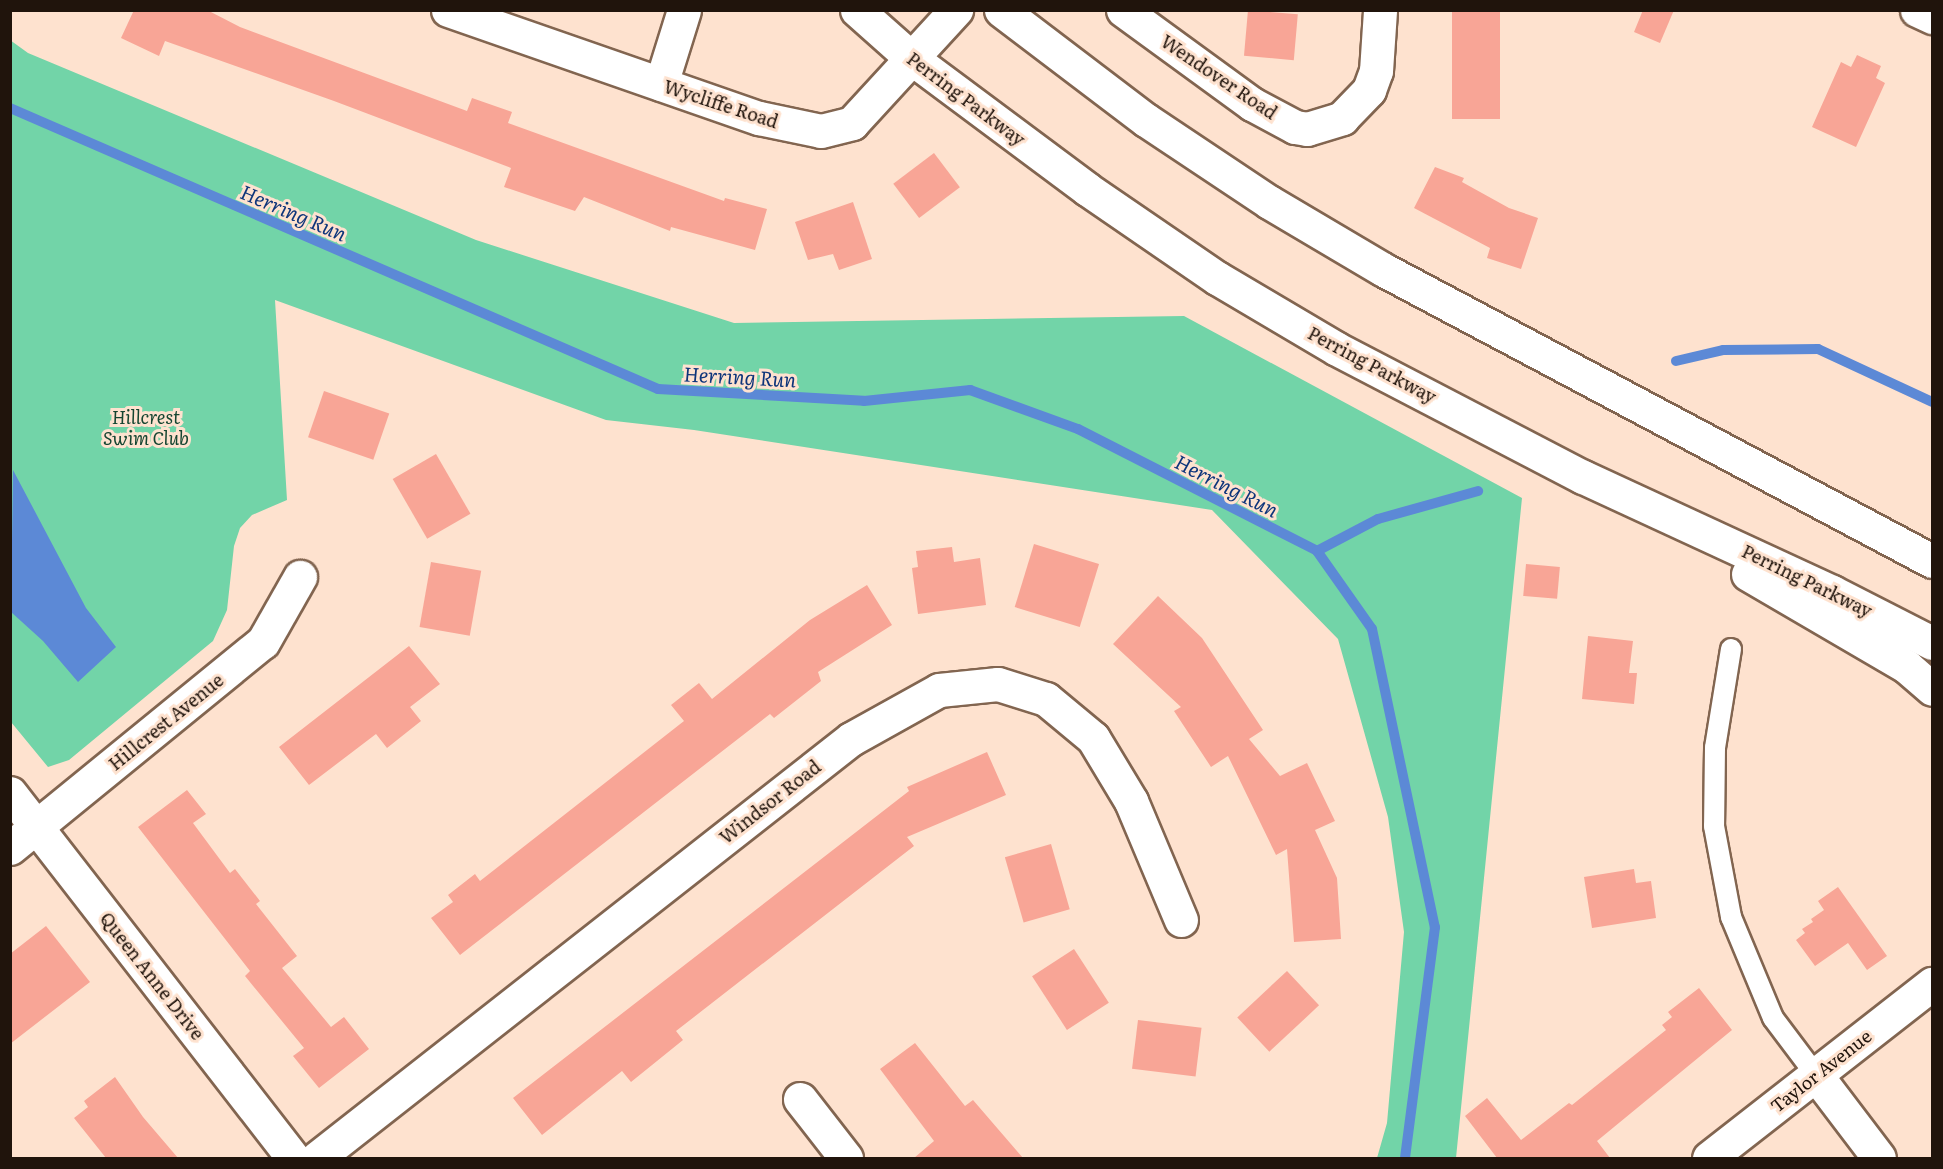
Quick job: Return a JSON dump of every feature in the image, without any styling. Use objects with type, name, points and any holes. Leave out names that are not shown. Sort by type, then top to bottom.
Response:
[{"type":"street","name":"Wycliffe Road","points":[[448,10],[759,118],[821,131],[852,123],[910,57],[956,10]]},
{"type":"street","points":[[661,84],[684,10]]},
{"type":"street","name":"Perring Parkway","points":[[857,10],[910,57],[1087,189],[1217,278],[1337,348],[1583,477],[1832,592],[1932,643]]},
{"type":"street","points":[[1001,10],[1146,120],[1297,219],[1383,270],[1932,561]]},
{"type":"street","name":"Wendover Road","points":[[1123,10],[1252,104],[1295,127],[1307,129],[1342,118],[1369,90],[1376,71],[1380,10]]},
{"type":"street","points":[[1917,10],[1932,17]]},
{"type":"street","points":[[1583,477],[1907,667],[1932,689]]},
{"type":"street","points":[[1871,529],[1932,550]]},
{"type":"street","name":"Hillcrest Avenue","points":[[10,848],[263,642],[300,577]]},
{"type":"street","name":"Windsor Road","points":[[317,1158],[851,739],[939,690],[998,684],[1046,699],[1093,738],[1131,801],[1181,920]]},
{"type":"street","name":"Queen Anne Drive","points":[[10,794],[293,1158]]},
{"type":"street","name":"Taylor Avenue","points":[[1709,1158],[1932,984]]},
{"type":"street","points":[[1816,1075],[1879,1158]]},
{"type":"street","points":[[800,1099],[846,1158]]},
{"type":"lane","points":[[1731,650],[1715,748],[1714,826],[1731,916],[1773,1018],[1816,1075]]},
{"type":"green space","name":"Hillcrest Swim Club","points":[[10,40],[28,53],[476,240],[734,323],[1184,316],[1522,498],[1456,1158],[1377,1158],[1387,1123],[1404,932],[1388,817],[1338,639],[1212,510],[694,430],[606,420],[275,300],[287,500],[252,515],[240,528],[234,546],[227,610],[213,641],[69,760],[48,767],[11,722]]},
{"type":"water","points":[[13,470],[86,608],[116,647],[78,682],[43,641],[11,612]]},
{"type":"building","points":[[134,10],[207,10],[240,27],[467,111],[472,98],[512,112],[508,123],[724,201],[725,198],[767,209],[755,250],[671,227],[670,231],[584,197],[575,211],[504,187],[511,168],[334,101],[165,41],[159,56],[121,38]]},
{"type":"building","points":[[1248,10],[1298,14],[1294,60],[1244,56]]},
{"type":"building","points":[[1452,10],[1500,10],[1500,119],[1452,119]]},
{"type":"building","points":[[1643,10],[1674,10],[1660,43],[1634,32]]},
{"type":"building","points":[[1857,55],[1881,66],[1876,78],[1885,83],[1856,147],[1812,127],[1841,62],[1851,67]]},
{"type":"building","points":[[934,153],[960,187],[919,218],[893,184]]},
{"type":"building","points":[[1435,167],[1464,178],[1462,182],[1509,208],[1538,218],[1521,269],[1487,258],[1490,248],[1414,208]]},
{"type":"building","points":[[853,202],[872,259],[839,270],[833,254],[808,260],[795,222]]},
{"type":"building","points":[[324,391],[389,413],[373,460],[308,437]]},
{"type":"building","points":[[436,454],[470,514],[427,539],[393,479]]},
{"type":"building","points":[[1034,544],[1099,564],[1080,627],[1015,607]]},
{"type":"building","points":[[952,547],[954,562],[980,558],[986,605],[918,614],[912,568],[918,567],[916,551]]},
{"type":"building","points":[[431,562],[481,571],[470,636],[420,627]]},
{"type":"building","points":[[1526,564],[1560,567],[1557,599],[1523,596]]},
{"type":"building","points":[[867,585],[892,625],[818,672],[821,681],[774,718],[770,714],[460,955],[431,918],[453,902],[448,895],[475,874],[480,881],[684,721],[671,705],[699,683],[712,699],[810,620]]},
{"type":"building","points":[[1158,596],[1202,638],[1263,730],[1249,739],[1280,776],[1307,763],[1335,821],[1315,830],[1337,878],[1341,939],[1294,942],[1287,849],[1276,855],[1228,756],[1211,767],[1174,711],[1181,707],[1113,644]]},
{"type":"building","points":[[1588,636],[1633,641],[1629,673],[1637,673],[1634,704],[1582,699]]},
{"type":"building","points":[[409,646],[440,684],[410,707],[421,721],[387,748],[376,734],[309,785],[279,747]]},
{"type":"building","points":[[987,752],[1006,795],[907,837],[914,846],[676,1031],[683,1040],[631,1082],[622,1071],[542,1135],[513,1098],[909,791],[907,787]]},
{"type":"building","points":[[187,790],[206,814],[193,823],[230,873],[235,869],[260,901],[256,904],[297,956],[282,968],[331,1027],[344,1017],[369,1049],[319,1088],[293,1056],[304,1048],[245,976],[250,971],[138,827]]},
{"type":"building","points":[[1051,844],[1070,909],[1024,923],[1005,857]]},
{"type":"building","points":[[1634,869],[1636,883],[1651,881],[1656,918],[1592,928],[1584,877]]},
{"type":"building","points":[[1838,887],[1887,956],[1867,970],[1848,943],[1815,966],[1796,940],[1805,933],[1802,929],[1813,922],[1811,919],[1824,910],[1818,901]]},
{"type":"building","points":[[46,926],[90,982],[10,1044],[10,954]]},
{"type":"building","points":[[1074,949],[1109,1003],[1067,1030],[1032,976]]},
{"type":"building","points":[[1287,971],[1319,1005],[1269,1052],[1237,1017]]},
{"type":"building","points":[[1699,988],[1732,1030],[1597,1141],[1610,1158],[1497,1158],[1465,1116],[1487,1098],[1521,1140],[1569,1103],[1572,1105],[1666,1030],[1662,1025],[1672,1017],[1668,1012]]},
{"type":"building","points":[[1138,1020],[1202,1028],[1196,1076],[1132,1069]]},
{"type":"building","points":[[915,1043],[965,1106],[973,1100],[1023,1158],[914,1158],[934,1141],[880,1069]]},
{"type":"building","points":[[115,1077],[143,1117],[178,1158],[106,1158],[74,1118],[88,1107],[84,1101]]},
{"type":"waterway","name":"Herring Run","points":[[10,108],[658,389],[864,401],[970,390],[1078,429],[1317,551],[1372,629],[1435,927],[1405,1158]]},
{"type":"waterway","name":"Herring Run","points":[[1676,361],[1723,350],[1818,349],[1932,402]]},
{"type":"waterway","name":"Herring Run","points":[[1317,551],[1378,519],[1478,491]]}]
